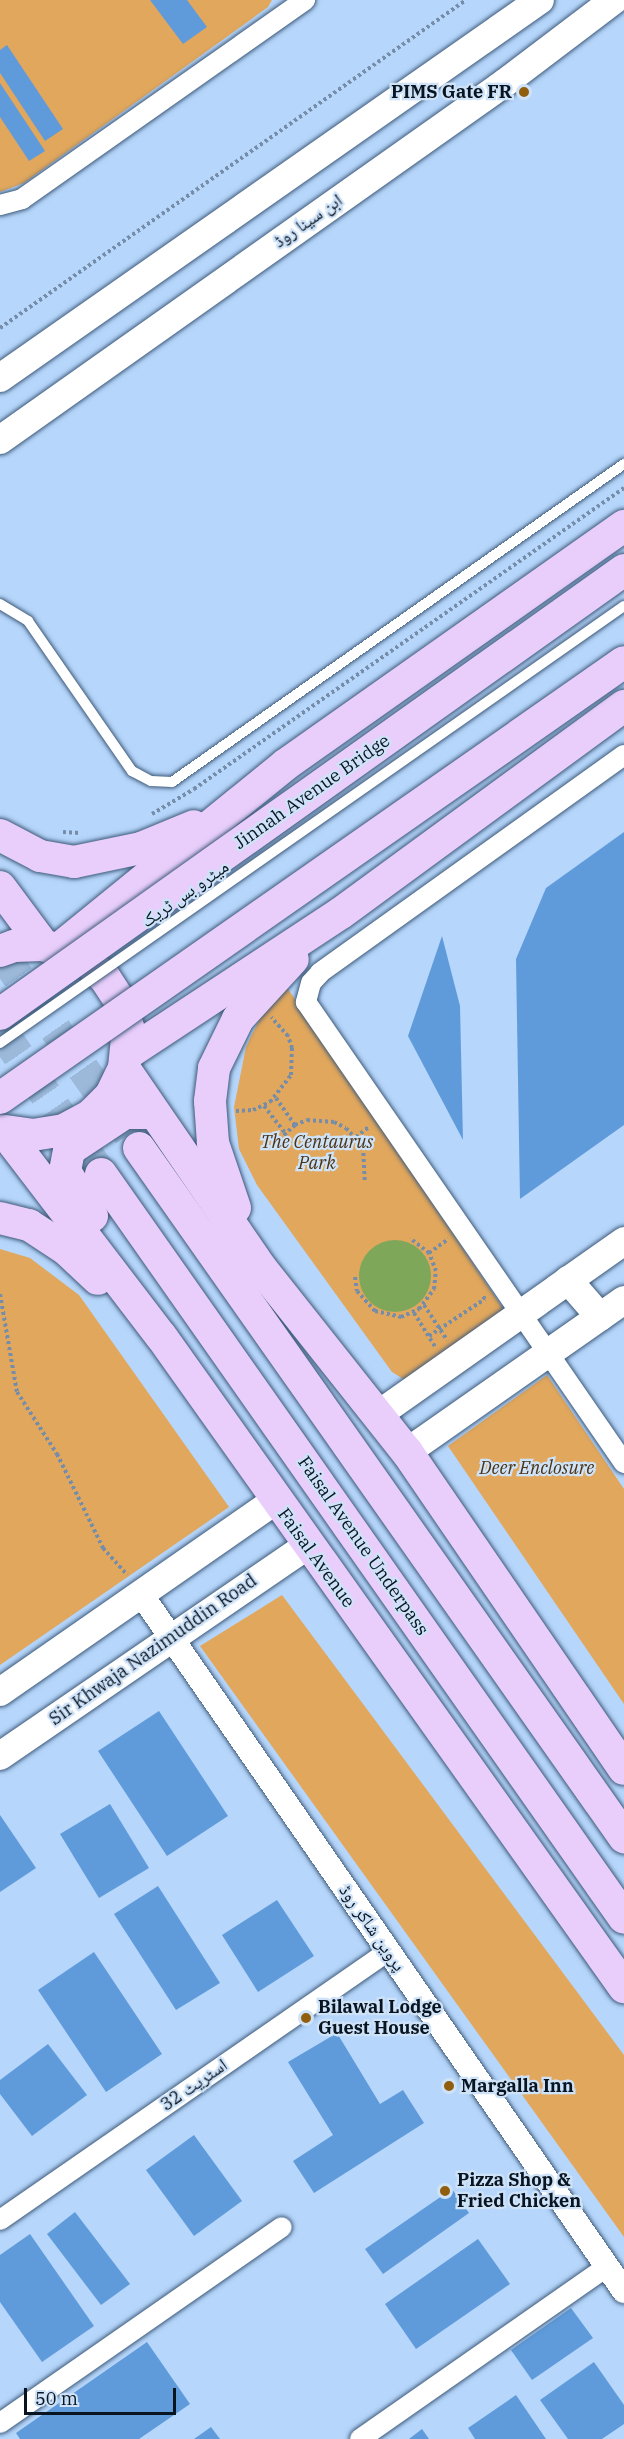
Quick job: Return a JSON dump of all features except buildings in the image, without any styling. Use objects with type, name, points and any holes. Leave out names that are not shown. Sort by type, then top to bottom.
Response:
[{"type":"main road","points":[[0,378],[540,0]]},
{"type":"main road","name":"ابن سینا روڈ","points":[[0,440],[506,82],[614,0]]},
{"type":"main road","points":[[0,835],[40,856],[74,862],[104,859],[196,825],[624,526]]},
{"type":"main road","name":"Jinnah Avenue Bridge","points":[[0,1014],[624,570]]},
{"type":"main road","points":[[0,1098],[624,662]]},
{"type":"main road","points":[[126,1061],[341,913],[624,706]]},
{"type":"main road","points":[[51,947],[285,765]]},
{"type":"main road","points":[[0,887],[51,947]]},
{"type":"main road","points":[[0,913],[0,920]]},
{"type":"main road","points":[[261,1268],[222,1178],[213,1143],[210,1101],[214,1068],[222,1046],[248,1007],[341,913]]},
{"type":"main road","points":[[0,951],[14,946],[51,947],[85,960],[105,978],[120,1000],[128,1027],[126,1061],[111,1095],[90,1116],[64,1130],[34,1136],[2,1130]]},
{"type":"main road","points":[[126,1061],[154,1113],[261,1268],[407,1452],[624,1769]]},
{"type":"main road","points":[[154,1113],[124,1113],[108,1121],[69,1150],[65,1171],[73,1188],[122,1260],[161,1336]]},
{"type":"main road","name":"Faisal Avenue","points":[[2,1130],[161,1336],[275,1501],[624,1988]]},
{"type":"main road","points":[[139,1148],[624,1838]]},
{"type":"main road","name":"Faisal Avenue Underpass","points":[[102,1174],[624,1918]]},
{"type":"main road","points":[[0,1218],[29,1224],[67,1250],[161,1336]]},
{"type":"main road","points":[[379,1414],[624,1241]]},
{"type":"main road","points":[[568,1280],[600,1317]]},
{"type":"main road","points":[[407,1452],[624,1299]]},
{"type":"main road","points":[[0,1692],[275,1501]]},
{"type":"main road","name":"Sir Khwaja Nazimuddin Road","points":[[0,1756],[169,1637],[308,1545]]},
{"type":"street","points":[[0,205],[22,199],[305,0]]},
{"type":"street","points":[[624,755],[321,974],[307,992],[309,1011],[549,1352],[624,1463]]},
{"type":"street","name":"پروین شاکر روڈ","points":[[141,1594],[624,2291]]},
{"type":"street","name":"اسٹریٹ 32","points":[[0,2220],[388,1950]]},
{"type":"street","points":[[0,2423],[282,2227]]},
{"type":"street","points":[[360,2439],[607,2267]]},
{"type":"lane","points":[[0,604],[28,621],[132,771],[151,781],[172,782],[624,464]]},
{"type":"lane","name":"میٹرو بس ٹریک","points":[[0,1043],[624,606]]},
{"type":"path","points":[[0,328],[466,0]]},
{"type":"path","points":[[210,1101],[240,1111],[264,1106],[276,1098],[291,1075],[292,1048],[280,1024],[270,1015],[248,1007]]},
{"type":"path","points":[[276,1098],[295,1125]]},
{"type":"path","points":[[264,1106],[284,1132]]},
{"type":"path","points":[[362,1118],[375,1137]]},
{"type":"path","points":[[275,1143],[284,1132],[295,1125],[321,1119],[346,1128],[363,1147],[365,1181]]},
{"type":"path","points":[[441,1230],[453,1249]]},
{"type":"path","points":[[355,1277],[357,1291],[375,1311],[401,1317],[414,1313],[424,1305],[434,1289],[436,1271],[429,1253],[410,1238]]},
{"type":"path","points":[[429,1336],[485,1299],[478,1289]]},
{"type":"path","points":[[0,1294],[17,1392],[57,1454],[103,1548],[141,1594]]},
{"type":"path","points":[[424,1305],[440,1329],[453,1362]]},
{"type":"path","points":[[414,1313],[429,1336],[453,1362]]},
{"type":"green space","points":[[0,0],[272,0],[268,7],[24,183],[0,192]]},
{"type":"green space","name":"The Centaurus Park","points":[[286,986],[509,1317],[405,1380],[392,1372],[257,1185],[239,1149],[234,1107],[246,1047],[261,1016]]},
{"type":"green space","points":[[0,1249],[30,1258],[79,1295],[229,1507],[0,1665]]},
{"type":"green space","name":"Deer Enclosure","points":[[547,1375],[624,1489],[624,1704],[448,1446]]},
{"type":"green space","points":[[282,1595],[624,2055],[624,2237],[200,1646]]},
{"type":"shaded area","points":[[395,1240],[409,1243],[421,1250],[428,1262],[431,1276],[428,1290],[421,1302],[409,1309],[395,1312],[381,1309],[369,1302],[362,1290],[359,1276],[362,1262],[369,1250],[381,1243]]},
{"type":"tunnel","points":[[0,951],[139,1148]]},
{"type":"tunnel","points":[[0,1029],[101,1174]]},
{"type":"place","name":"PIMS Gate FR","points":[[524,92]]},
{"type":"place","name":"Bilawal Lodge Guest House","points":[[306,2018]]},
{"type":"place","name":"Margalla Inn","points":[[449,2086]]},
{"type":"place","name":"Pizza Shop & Fried Chicken","points":[[445,2191]]}]
